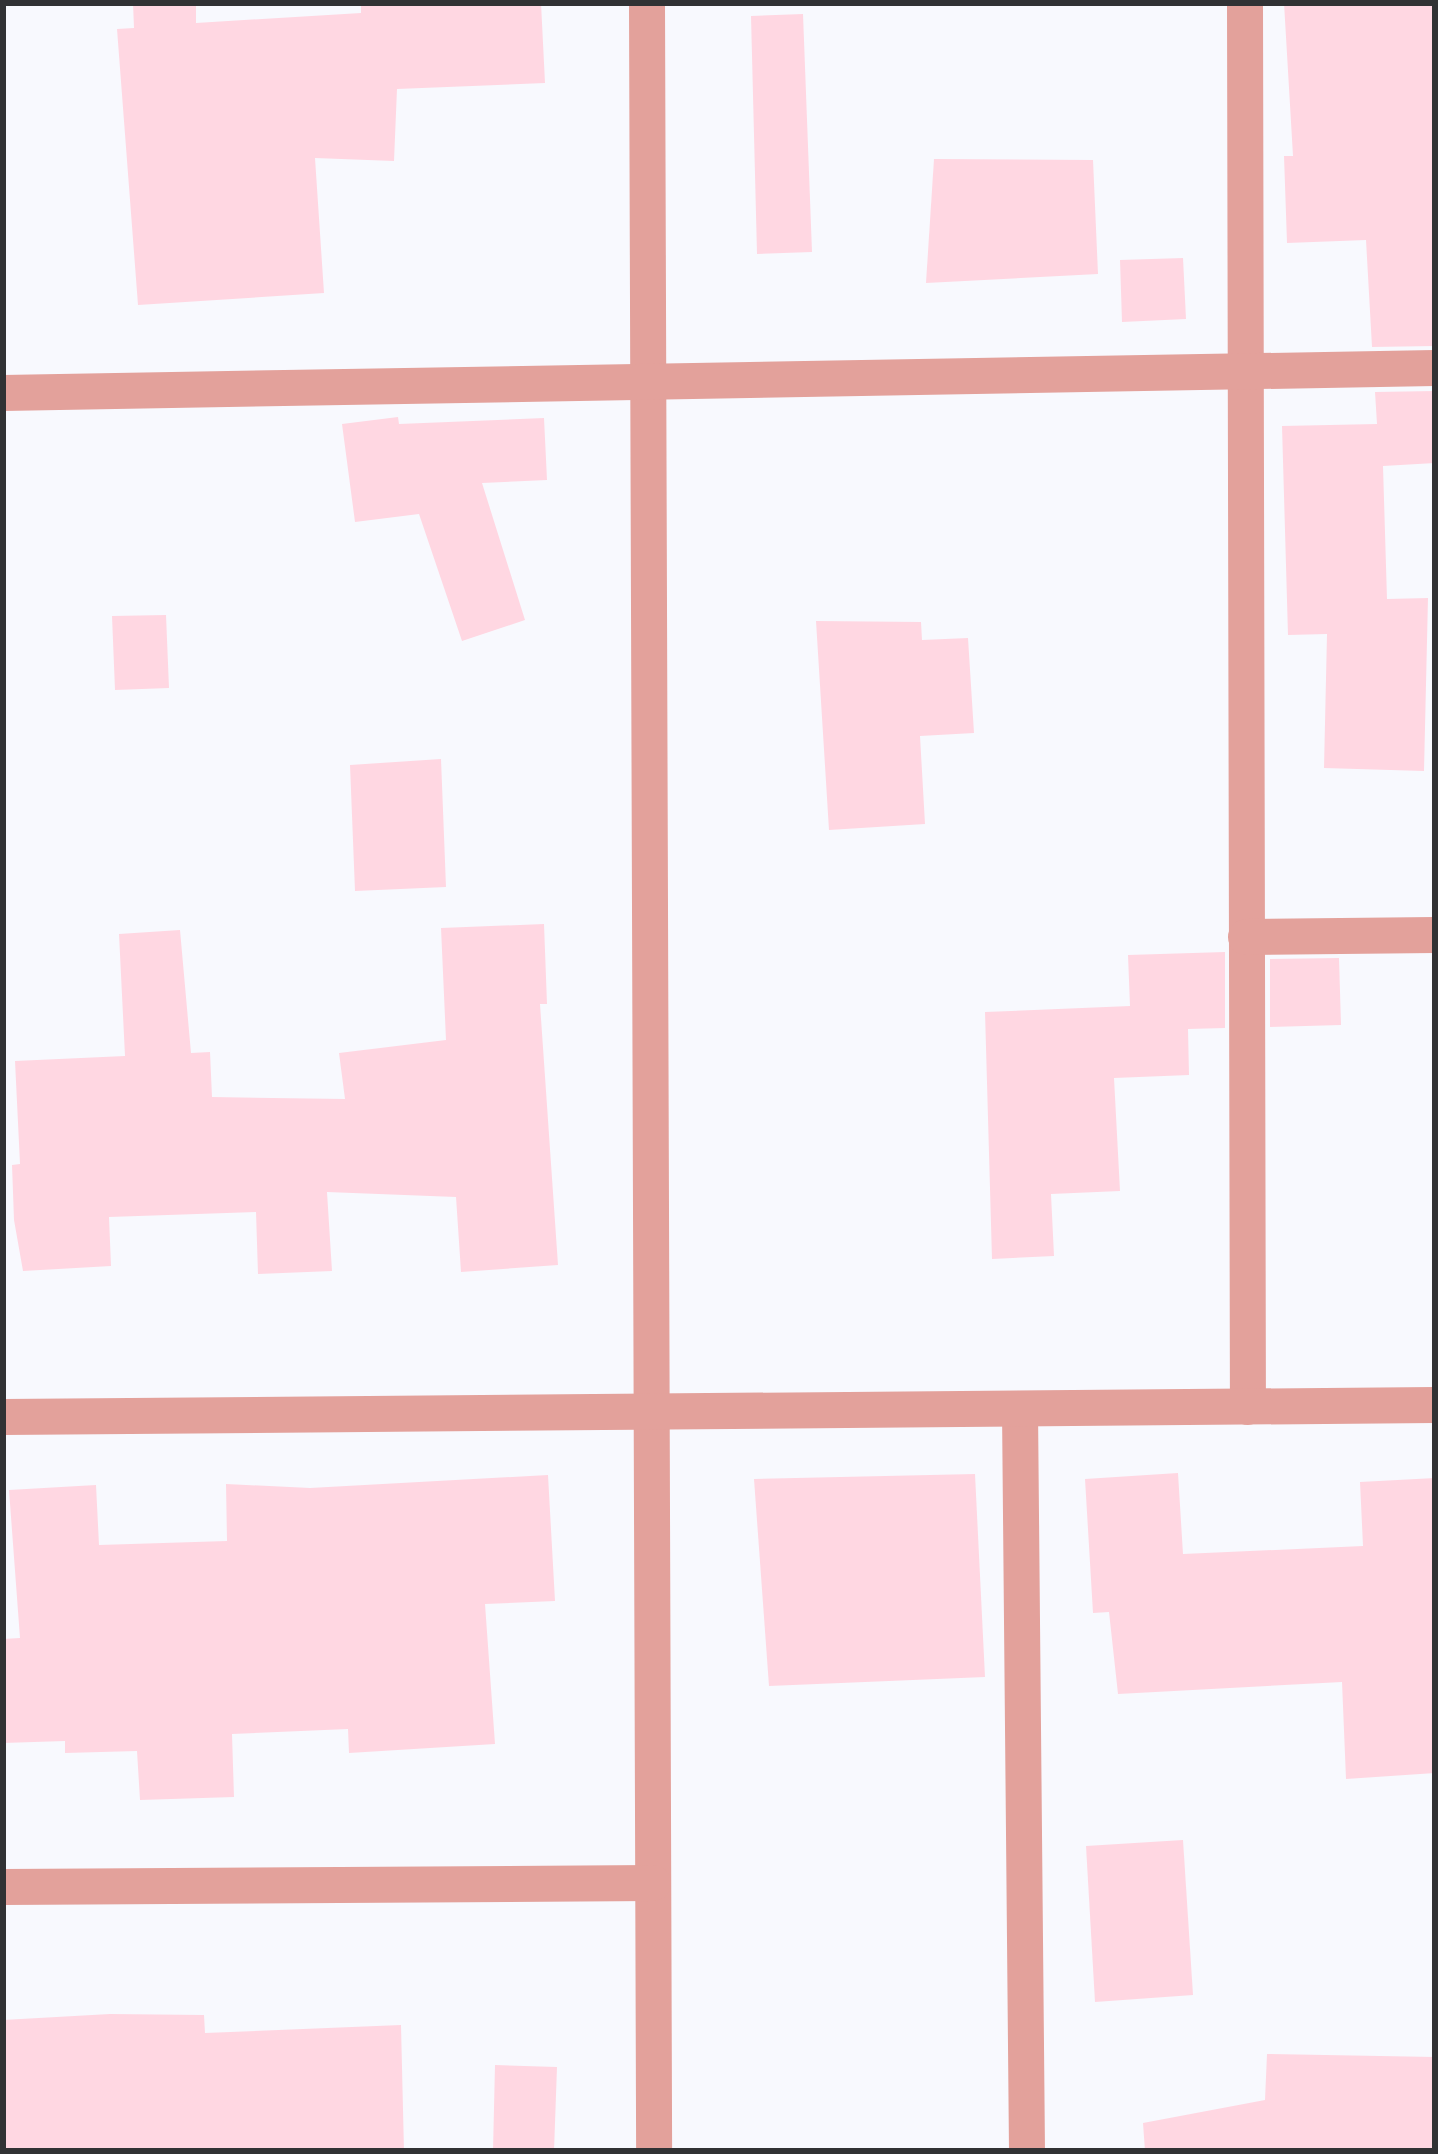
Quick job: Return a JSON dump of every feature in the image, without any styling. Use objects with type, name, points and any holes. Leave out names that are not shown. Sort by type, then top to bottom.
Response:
[{"type":"street","points":[[647,3],[654,2151]]},
{"type":"street","points":[[1245,3],[1248,1407]]},
{"type":"street","points":[[3,392],[1435,368]]},
{"type":"street","points":[[1246,937],[1435,934]]},
{"type":"street","points":[[3,1417],[1435,1405]]},
{"type":"street","points":[[1020,1408],[1027,2151]]},
{"type":"street","points":[[3,1887],[653,1883]]},
{"type":"building","points":[[133,3],[196,3],[196,23],[361,13],[361,3],[541,3],[545,83],[397,89],[394,161],[315,158],[324,293],[138,305],[117,29],[134,28]]},
{"type":"building","points":[[1284,3],[1435,3],[1435,346],[1372,347],[1366,240],[1287,243],[1284,156],[1293,156]]},
{"type":"building","points":[[803,14],[812,252],[757,254],[751,16]]},
{"type":"building","points":[[934,159],[1093,160],[1098,274],[926,283]]},
{"type":"building","points":[[1183,258],[1186,319],[1122,322],[1120,260]]},
{"type":"building","points":[[1435,391],[1435,463],[1383,466],[1387,599],[1428,598],[1424,771],[1324,768],[1327,634],[1288,635],[1282,426],[1377,424],[1375,392]]},
{"type":"building","points":[[398,417],[399,424],[544,418],[547,480],[482,483],[525,620],[462,641],[419,514],[355,522],[342,424]]},
{"type":"building","points":[[166,615],[169,688],[115,690],[112,616]]},
{"type":"building","points":[[816,621],[921,622],[922,640],[968,638],[974,733],[920,736],[925,824],[829,830]]},
{"type":"building","points":[[441,759],[446,887],[355,891],[350,765]]},
{"type":"building","points":[[544,924],[547,1004],[540,1004],[558,1265],[461,1272],[456,1197],[327,1192],[332,1271],[258,1274],[256,1212],[109,1217],[111,1266],[23,1271],[14,1220],[12,1165],[20,1164],[15,1061],[125,1056],[119,934],[180,930],[191,1053],[210,1052],[212,1097],[345,1099],[339,1053],[446,1040],[441,928]]},
{"type":"building","points":[[1225,952],[1225,1028],[1188,1029],[1189,1075],[1114,1078],[1120,1191],[1051,1194],[1054,1256],[992,1259],[985,1012],[1130,1006],[1128,955]]},
{"type":"building","points":[[1339,958],[1341,1025],[1270,1027],[1270,959]]},
{"type":"building","points":[[1178,1473],[1183,1554],[1363,1546],[1360,1482],[1435,1478],[1435,1773],[1346,1779],[1342,1682],[1118,1694],[1109,1612],[1093,1613],[1085,1479]]},
{"type":"building","points":[[975,1474],[985,1677],[769,1686],[754,1479]]},
{"type":"building","points":[[548,1475],[555,1601],[485,1604],[495,1744],[349,1753],[348,1729],[232,1734],[234,1797],[140,1800],[137,1751],[65,1753],[65,1741],[3,1743],[3,1639],[20,1638],[9,1490],[96,1485],[99,1545],[227,1541],[226,1484],[310,1488]]},
{"type":"building","points":[[1183,1840],[1193,1995],[1095,2002],[1086,1846]]},
{"type":"building","points":[[204,2015],[205,2033],[401,2025],[404,2151],[3,2151],[3,2020]]},
{"type":"building","points":[[1267,2054],[1435,2057],[1435,2151],[1145,2151],[1143,2123],[1265,2100]]},
{"type":"building","points":[[495,2065],[557,2067],[554,2151],[493,2151]]}]
